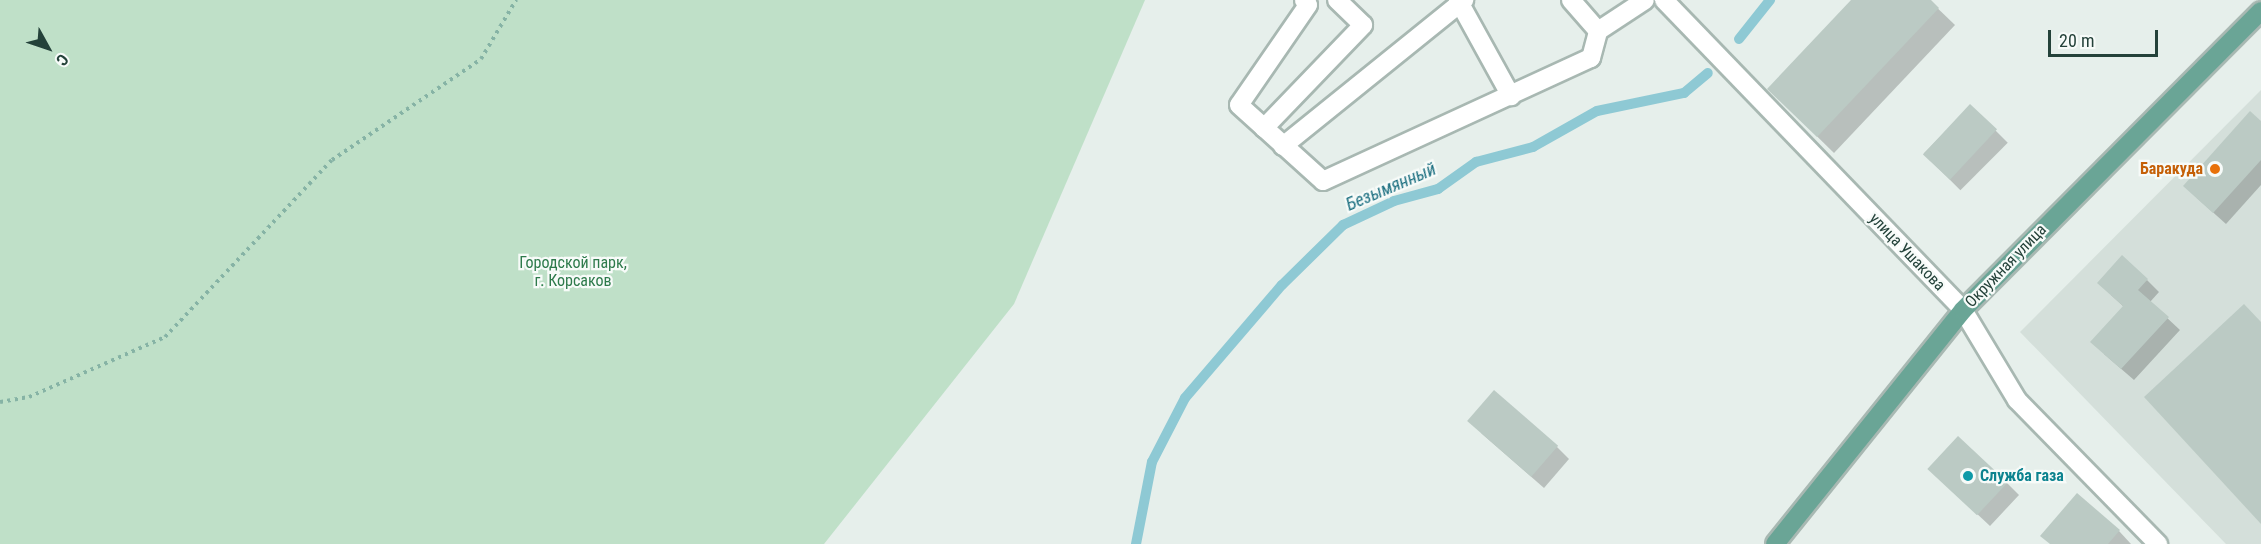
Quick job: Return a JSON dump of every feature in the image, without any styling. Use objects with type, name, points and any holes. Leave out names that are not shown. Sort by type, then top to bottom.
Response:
[{"type":"main road","name":"Окружная улица","points":[[1775,544],[1963,310],[2261,11]]},
{"type":"street","points":[[1304,0],[1308,5],[1239,105],[1323,181],[1591,58],[1598,31],[1645,0]]},
{"type":"street","points":[[1264,128],[1363,25],[1337,0]]},
{"type":"street","points":[[1571,0],[1598,31]]},
{"type":"street","name":"улица Ушакова","points":[[1664,0],[1963,310],[2017,400],[2158,544]]},
{"type":"street","points":[[1283,146],[1461,1],[1512,96]]},
{"type":"path","points":[[0,402],[29,397],[165,337],[332,160],[481,58],[516,0]]},
{"type":"shaded area","points":[[2261,90],[2261,544],[2226,544],[2020,332]]},
{"type":"green space","name":"Городской парк, г. Корсаков","points":[[0,0],[1145,0],[1014,304],[824,544],[0,544]]},
{"type":"building","points":[[1851,0],[1931,0],[1939,8],[1817,137],[1767,89]]},
{"type":"building","points":[[1970,104],[1997,129],[1950,180],[1923,154]]},
{"type":"building","points":[[2250,111],[2261,121],[2261,160],[2213,213],[2183,186]]},
{"type":"building","points":[[2122,255],[2148,279],[2138,290],[2169,317],[2121,369],[2090,342],[2123,306],[2097,283]]},
{"type":"building","points":[[2244,304],[2261,322],[2261,524],[2144,397]]},
{"type":"building","points":[[1494,390],[1558,446],[1531,477],[1467,421]]},
{"type":"building","name":"Служба газа","points":[[1958,436],[2008,482],[1977,515],[1927,469]]},
{"type":"building","points":[[2077,493],[2120,530],[2108,544],[2050,544],[2040,536]]},
{"type":"waterway","name":"Безымянный","points":[[1739,39],[1770,0]]},
{"type":"waterway","name":"Безымянный","points":[[1136,544],[1152,462],[1185,398],[1282,285],[1343,225],[1394,201],[1438,189],[1476,162],[1533,147],[1597,111],[1684,93],[1708,73]]},
{"type":"place","name":"Баракуда","points":[[2215,169]]},
{"type":"place","name":"Служба газа","points":[[1968,476]]}]
